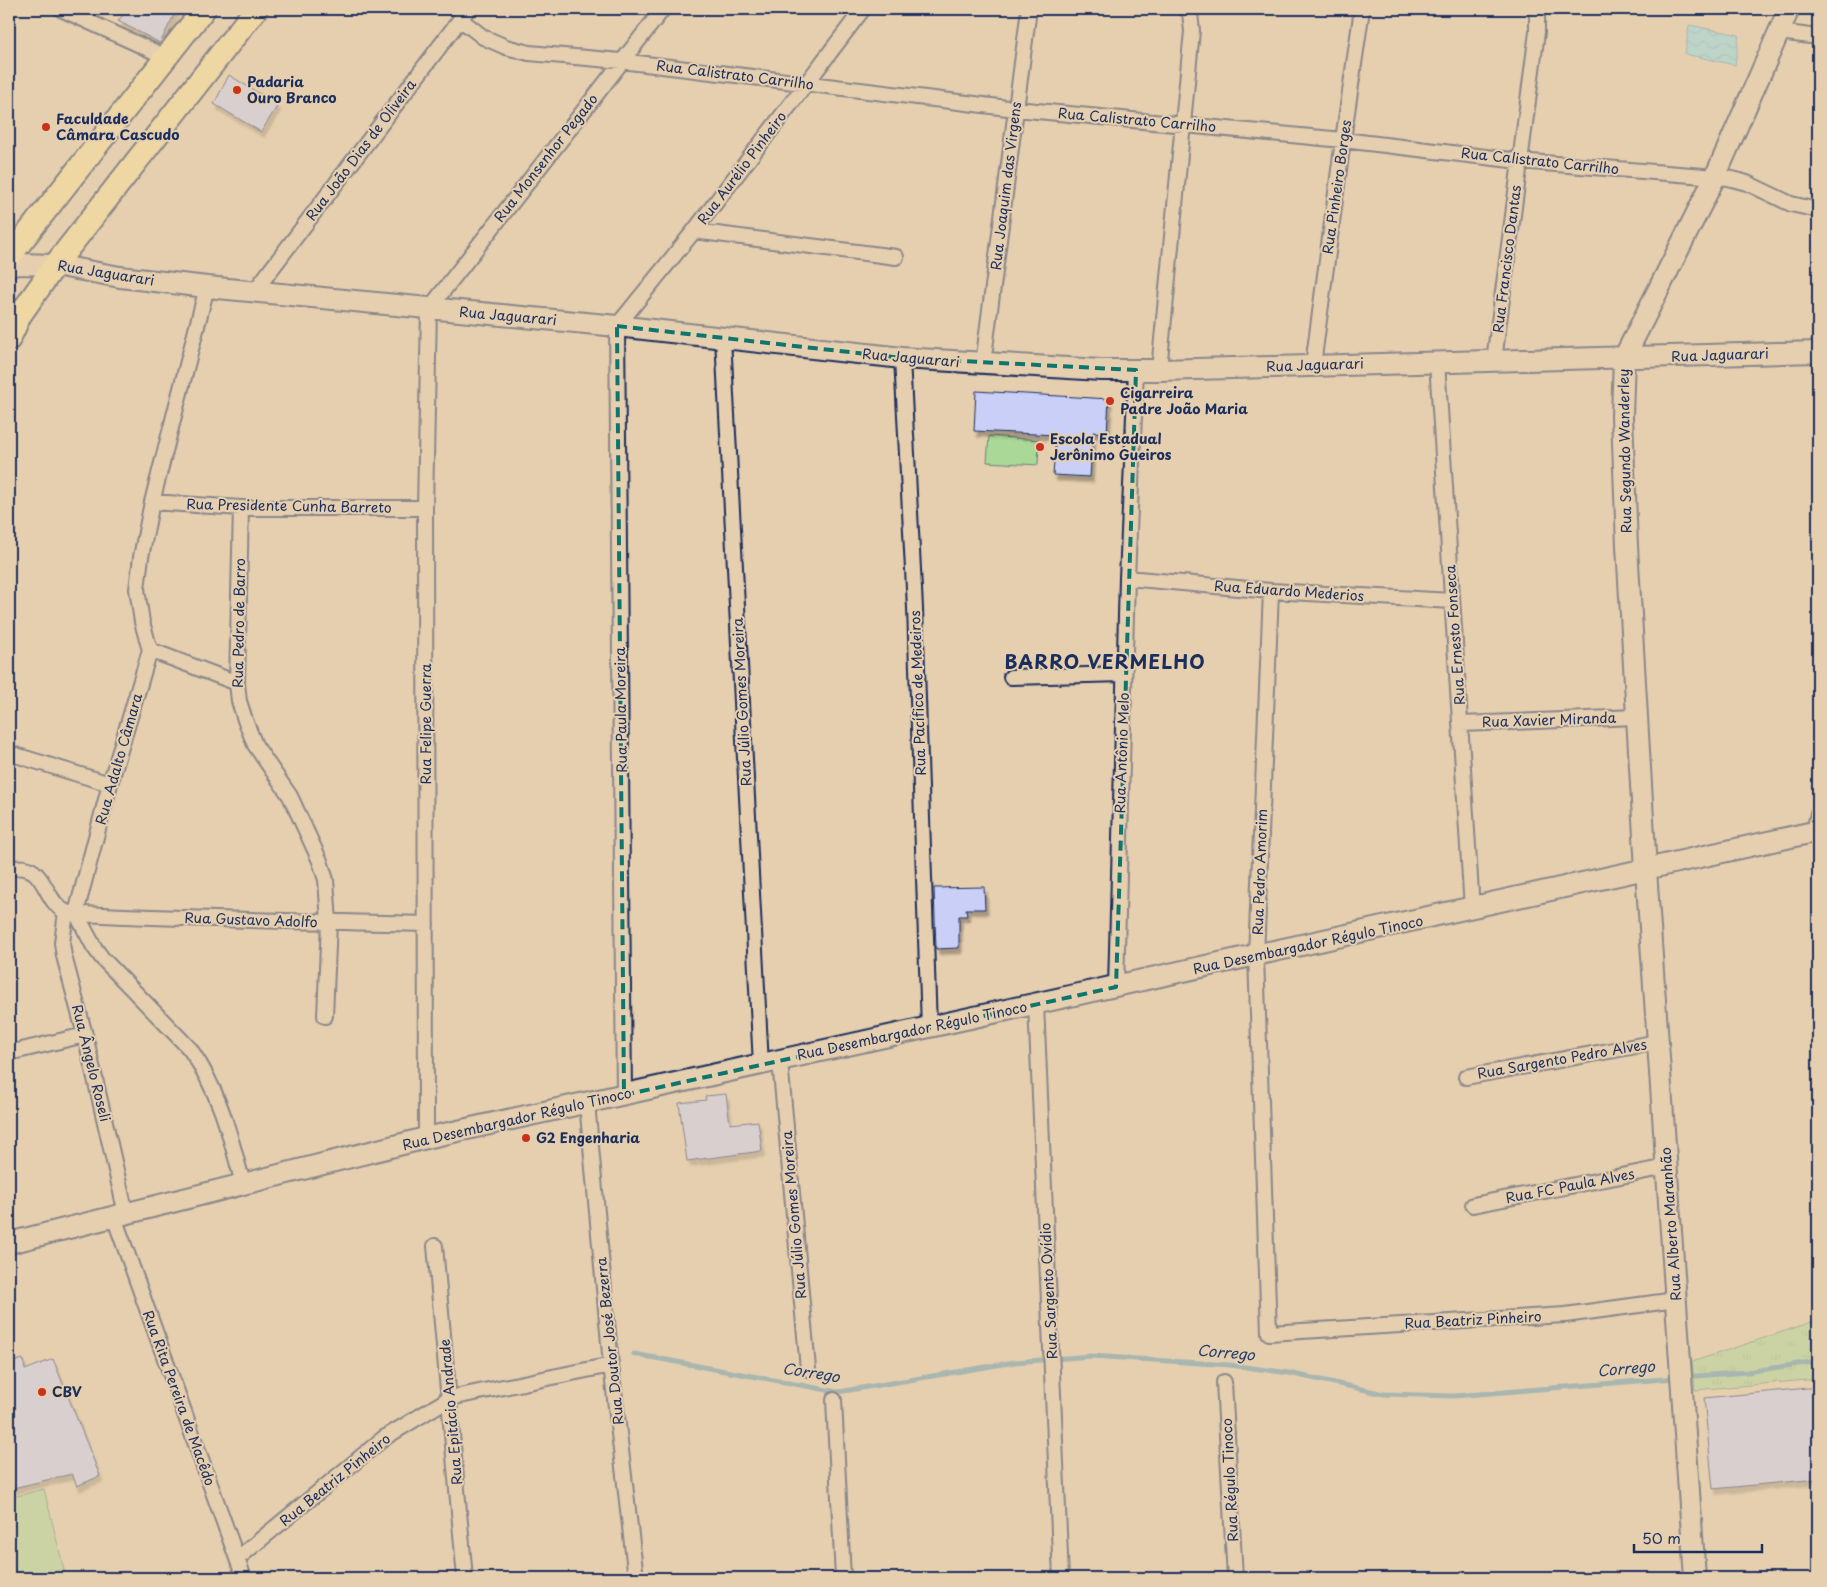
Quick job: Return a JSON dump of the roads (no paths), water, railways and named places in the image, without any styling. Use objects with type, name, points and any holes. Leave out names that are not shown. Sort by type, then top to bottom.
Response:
[{"type":"main road","points":[[9,257],[204,9]]},
{"type":"main road","points":[[9,339],[14,316],[253,10]]},
{"type":"street","points":[[61,9],[166,57]]},
{"type":"street","name":"Rua Monsenhor Pegado","points":[[429,309],[663,9]]},
{"type":"street","name":"Rua Aurélio Pinheiro","points":[[617,326],[694,231],[863,9]]},
{"type":"street","name":"Rua Joaquim das Virgens","points":[[983,364],[1029,9]]},
{"type":"street","points":[[1159,370],[1192,31],[1190,13],[1186,9]]},
{"type":"street","name":"Rua Pinheiro Borges","points":[[1313,365],[1362,9]]},
{"type":"street","name":"Rua Francisco Dantas","points":[[1494,360],[1537,32],[1537,15],[1534,9]]},
{"type":"street","name":"Rua Segundo Wanderley","points":[[1646,870],[1626,536],[1622,416],[1624,358],[1715,177],[1789,9]]},
{"type":"street","name":"Rua Calistrato Carrilho","points":[[464,14],[484,37],[506,47],[530,53],[622,61],[1016,109],[1343,140],[1520,161],[1715,177],[1738,180],[1791,204],[1818,210]]},
{"type":"street","name":"Rua João Dias de Oliveira","points":[[254,292],[464,14]]},
{"type":"street","points":[[1779,32],[1818,37]]},
{"type":"street","points":[[694,231],[896,258]]},
{"type":"street","name":"Rua Jaguarari","points":[[9,266],[19,264],[55,265],[120,277],[206,287],[617,326],[902,358],[983,364],[1159,370],[1818,352]]},
{"type":"street","points":[[206,287],[152,502],[141,557],[138,589],[142,622],[150,650],[237,683]]},
{"type":"street","name":"Rua Felipe Guerra","points":[[426,1138],[425,508],[429,309]]},
{"type":"street","name":"Rua Paula Moreira","points":[[617,326],[624,1095]]},
{"type":"street","name":"Rua Júlio Gomes Moreira","points":[[724,338],[770,1063],[808,1369]]},
{"type":"street","name":"Rua Pacífico de Medeiros","points":[[902,358],[915,608],[929,1028]]},
{"type":"street","name":"Rua Ernesto Fonseca","points":[[1437,362],[1472,908]]},
{"type":"street","name":"Rua Antônio Melo","points":[[1116,987],[1127,578],[1136,370]]},
{"type":"street","name":"Rua Presidente Cunha Barreto","points":[[152,502],[241,508],[425,508]]},
{"type":"street","name":"Rua Pedro de Barro","points":[[241,508],[237,683],[239,701],[255,745],[290,796],[320,861],[326,880],[329,922],[325,1016]]},
{"type":"street","name":"Rua Eduardo Mederios","points":[[1127,578],[1271,591],[1452,601]]},
{"type":"street","name":"Rua Pedro Amorim","points":[[1269,1333],[1256,956],[1271,591]]},
{"type":"street","name":"Rua Adalto Câmara","points":[[71,913],[150,650]]},
{"type":"street","points":[[1011,677],[1124,674]]},
{"type":"street","name":"Rua Xavier Miranda","points":[[1461,724],[1637,717]]},
{"type":"street","points":[[9,753],[110,784]]},
{"type":"street","name":"Rua Desembargador Régulo Tinoco","points":[[9,1243],[426,1138],[1646,870],[1817,825]]},
{"type":"street","points":[[9,869],[24,869],[39,876],[55,902],[71,913],[102,958],[190,1049],[202,1066],[221,1106],[243,1184]]},
{"type":"street","name":"Rua Alberto Maranhão","points":[[1646,870],[1696,1578]]},
{"type":"street","name":"Rua Gustavo Adolfo","points":[[71,913],[426,924]]},
{"type":"street","name":"Rua Ângelo Roseli","points":[[71,913],[62,943],[85,1034],[120,1215]]},
{"type":"street","name":"Rua Sargento Ovídio","points":[[1036,1004],[1061,1578]]},
{"type":"street","points":[[9,1052],[85,1034]]},
{"type":"street","name":"Rua Sargento Pedro Alves","points":[[1466,1077],[1658,1042]]},
{"type":"street","name":"Rua Doutor José Bezerra","points":[[587,1103],[611,1365],[636,1578]]},
{"type":"street","name":"Rua FC Paula Alves","points":[[1473,1205],[1667,1167]]},
{"type":"street","name":"Rua Rita Pereira de Macêdo","points":[[120,1215],[244,1578]]},
{"type":"street","name":"Rua Epitácio Andrade","points":[[435,1246],[465,1578]]},
{"type":"street","name":"Rua Beatriz Pinheiro","points":[[1269,1333],[1565,1315],[1676,1300]]},
{"type":"street","name":"Rua Beatriz Pinheiro","points":[[237,1559],[384,1438],[450,1398],[611,1365]]},
{"type":"street","name":"Rua Régulo Tinoco","points":[[1224,1382],[1235,1578]]},
{"type":"street","points":[[834,1400],[843,1578]]},
{"type":"water","points":[[1689,25],[1739,35],[1735,65],[1685,54]]},
{"type":"waterway","name":"Corrego","points":[[634,1354],[838,1392],[1015,1362],[1091,1356],[1230,1365],[1289,1373],[1384,1394],[1454,1396],[1676,1378]]},
{"type":"waterway","name":"Corrego","points":[[1684,1377],[1747,1372],[1818,1361]]},
{"type":"place","name":"Padaria Ouro Branco","points":[[237,90]]},
{"type":"place","name":"Faculdade Câmara Cascudo","points":[[46,127]]},
{"type":"place","name":"Cigarreira Padre João Maria","points":[[1110,401]]},
{"type":"place","name":"Escola Estadual Jerônimo Gueiros","points":[[1040,447]]},
{"type":"place","name":"G2 Engenharia","points":[[526,1138]]},
{"type":"place","name":"CBV","points":[[42,1392]]},
{"type":"district","name":"BARRO VERMELHO","points":[[1105,662]]}]
